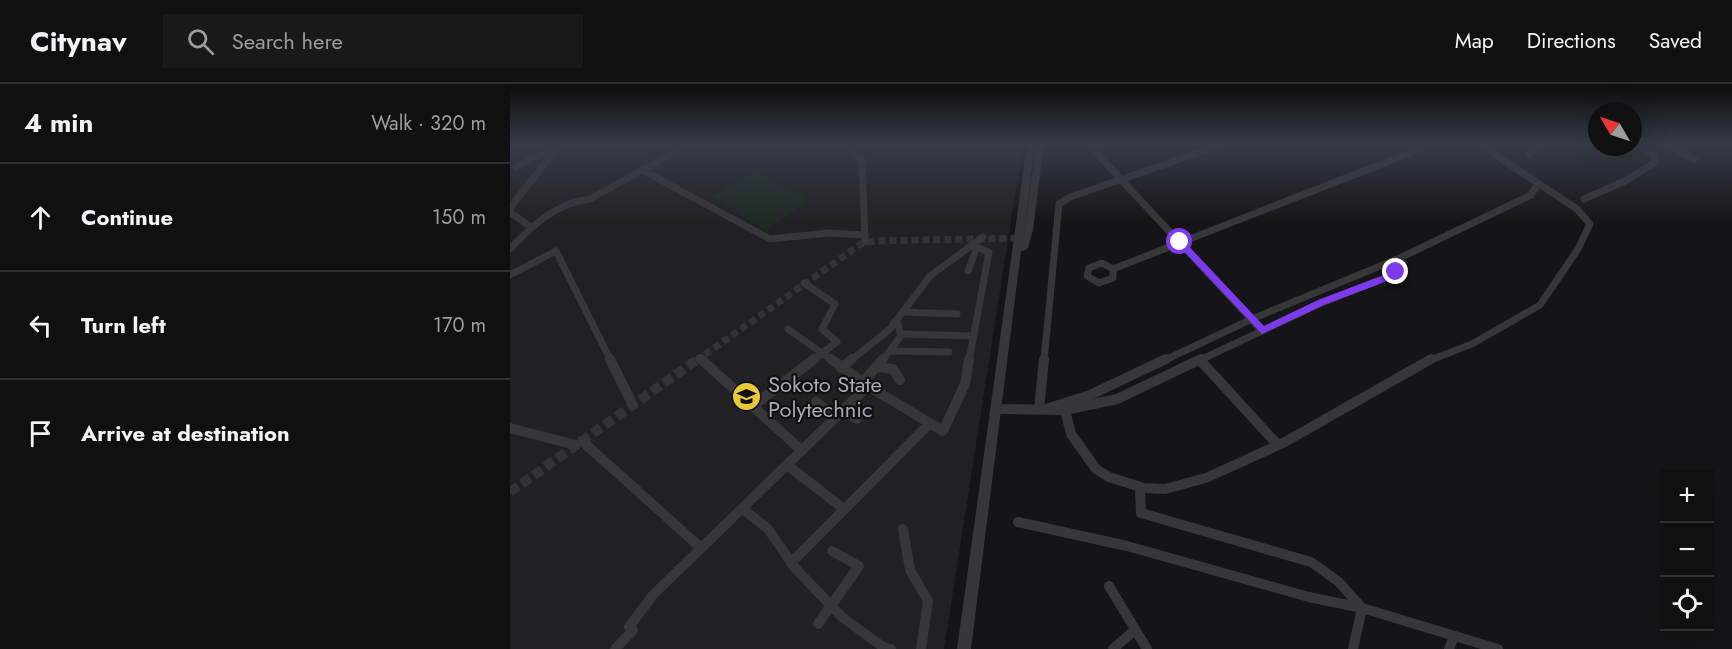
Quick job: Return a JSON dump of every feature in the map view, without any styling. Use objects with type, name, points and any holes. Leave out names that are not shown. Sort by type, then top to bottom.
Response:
[{"type":"street","points":[[510,208],[539,170]]},
{"type":"street","points":[[510,249],[531,227],[550,213],[577,199],[590,199],[641,170]]},
{"type":"street","points":[[643,170],[770,239],[829,233],[865,239],[862,170]]},
{"type":"street","points":[[964,649],[1028,170]]},
{"type":"street","points":[[1016,271],[1029,230],[1037,170]]},
{"type":"street","points":[[1113,170],[1262,331]]},
{"type":"street","points":[[1043,409],[1058,207],[1061,202],[1070,197],[1146,170]]},
{"type":"street","points":[[1113,269],[1365,170]]},
{"type":"street","points":[[1065,410],[1064,421],[1094,470],[1140,489],[1189,484],[1220,474],[1433,357],[1472,344],[1540,305],[1590,227],[1577,209],[1518,170]]},
{"type":"street","points":[[1584,199],[1625,181],[1642,170]]},
{"type":"street","points":[[1043,409],[1090,395],[1252,319],[1402,257],[1531,195],[1538,184]]},
{"type":"street","points":[[510,213],[531,227]]},
{"type":"street","points":[[841,368],[894,322],[930,276],[975,246],[982,237]]},
{"type":"street","points":[[969,272],[975,246]]},
{"type":"street","points":[[788,329],[865,384],[943,431],[965,384],[989,252],[975,246]]},
{"type":"street","points":[[510,275],[556,251],[633,405]]},
{"type":"street","points":[[996,409],[1065,410],[1117,399],[1321,303],[1387,277],[1400,267],[1402,257]]},
{"type":"street","points":[[753,406],[837,342],[822,329],[835,304],[804,283]]},
{"type":"street","points":[[902,312],[957,314]]},
{"type":"street","points":[[615,649],[633,630],[629,627],[653,595],[843,410],[899,341],[898,324],[894,322]]},
{"type":"street","points":[[900,334],[974,336]]},
{"type":"street","points":[[890,351],[949,352]]},
{"type":"street","points":[[699,357],[801,450]]},
{"type":"street","points":[[1200,360],[1277,444]]},
{"type":"street","points":[[876,367],[893,369],[900,380]]},
{"type":"street","points":[[816,402],[835,417]]},
{"type":"street","points":[[843,410],[857,419]]},
{"type":"street","points":[[791,563],[930,423]]},
{"type":"street","points":[[510,428],[579,443],[701,548]]},
{"type":"street","points":[[787,465],[844,509]]},
{"type":"street","points":[[1140,489],[1142,513],[1311,562],[1330,572],[1353,595],[1362,608],[1353,649]]},
{"type":"street","points":[[743,509],[768,530],[791,563],[842,617],[883,647],[891,649]]},
{"type":"street","points":[[1018,522],[1126,546],[1310,597],[1362,608],[1498,649]]},
{"type":"street","points":[[903,530],[910,570],[928,601],[921,649]]},
{"type":"street","points":[[818,624],[859,566],[832,551]]},
{"type":"street","points":[[1109,586],[1147,649]]},
{"type":"street","points":[[1113,649],[1135,630]]},
{"type":"street","points":[[1449,649],[1454,637]]},
{"type":"shaded area","name":"Sokoto State Polytechnic","points":[[510,170],[1019,170],[944,649],[510,649]]},
{"type":"shaded area","points":[[756,170],[810,201],[765,230],[711,197]]},
{"type":"tunnel","points":[[696,361],[861,244],[874,241],[1020,238]]},
{"type":"tunnel","points":[[510,492],[698,359]]},
{"type":"place","name":"Sokoto State Polytechnic","points":[[747,397]]},
{"type":"route","points":[[1180,242],[1262,331],[1321,303],[1396,272]]}]
